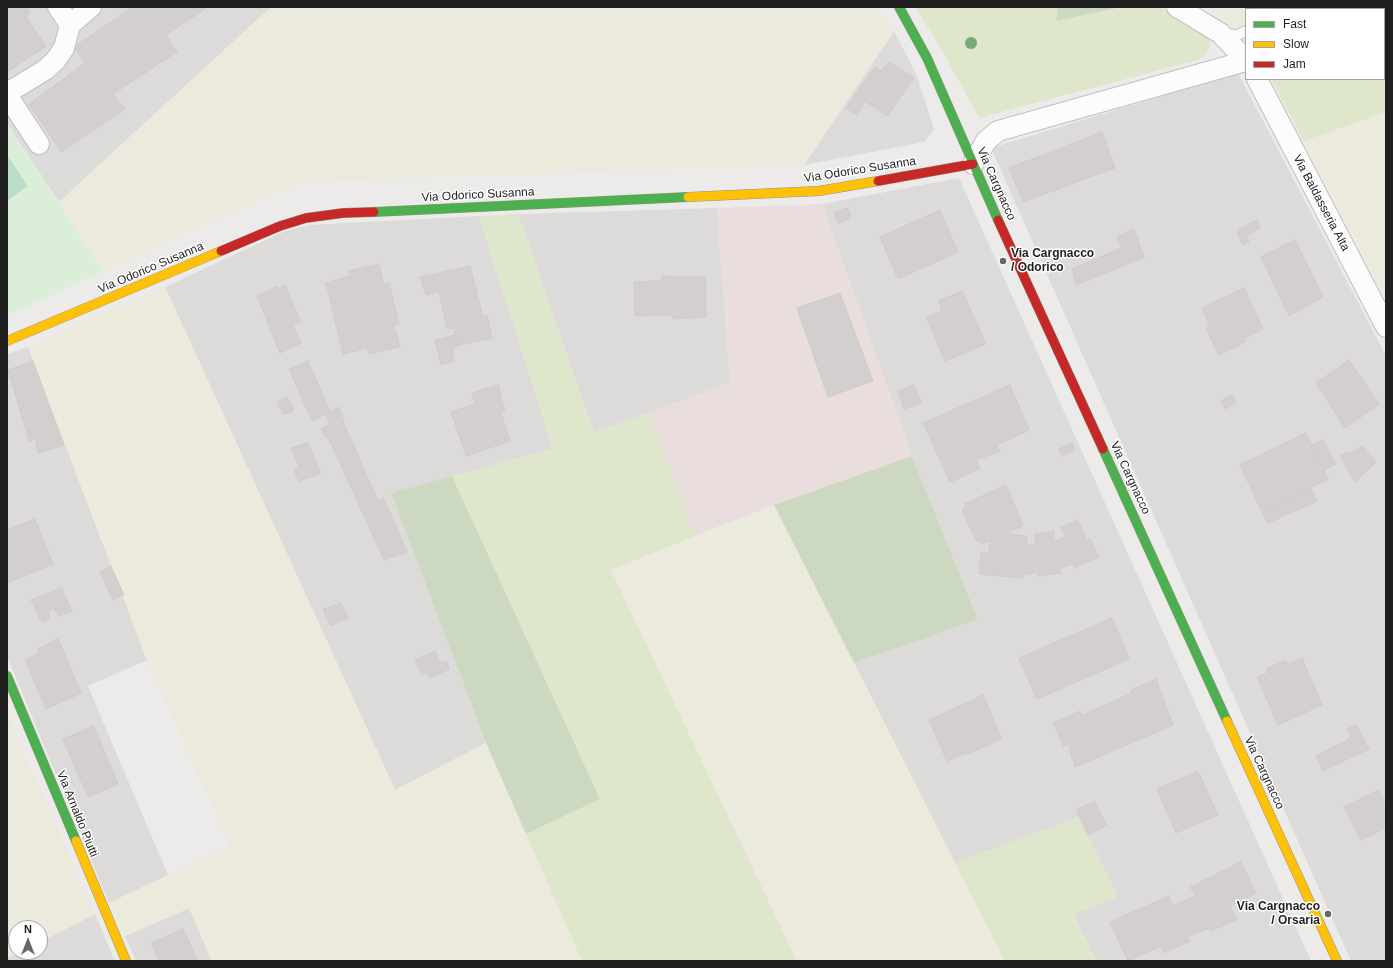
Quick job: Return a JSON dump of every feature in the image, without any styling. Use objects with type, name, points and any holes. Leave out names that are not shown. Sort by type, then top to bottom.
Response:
[{"type":"street","points":[[58,7],[70,26]]},
{"type":"street","points":[[39,144],[7,94],[45,70],[56,61],[64,48],[70,26],[91,7]]},
{"type":"street","name":"Via Cargnacco","points":[[899,7],[927,58],[973,164],[1337,961]]},
{"type":"street","points":[[1177,7],[1220,34],[1245,59]]},
{"type":"street","points":[[973,164],[986,141],[998,131],[1245,60]]},
{"type":"street","name":"Via Baldasseria Alta","points":[[1258,80],[1386,327]]},
{"type":"street","name":"Via Odorico Susanna","points":[[7,341],[280,226],[306,218],[350,213],[819,191],[973,164]]},
{"type":"street","name":"Via Arnaldo Piutti","points":[[7,676],[126,961]]},
{"type":"lane","points":[[1220,34],[1238,35],[1245,32]]},
{"type":"shaded area","points":[[7,7],[271,7],[59,202],[7,123]]},
{"type":"shaded area","points":[[271,7],[877,7],[894,31],[804,165],[300,182],[103,271],[59,202]]},
{"type":"shaded area","points":[[1205,7],[1386,7],[1386,30],[1385,8],[1245,8],[1245,33]]},
{"type":"shaded area","points":[[894,31],[917,76],[934,129],[924,142],[804,165]]},
{"type":"shaded area","points":[[1238,73],[1386,356],[1386,961],[1351,961],[991,148]]},
{"type":"shaded area","points":[[1386,112],[1386,298],[1304,141]]},
{"type":"shaded area","points":[[959,178],[1311,961],[1097,961],[1073,914],[1118,897],[1079,817],[955,863],[854,663],[978,618],[912,456],[822,204]]},
{"type":"shaded area","points":[[822,204],[912,456],[774,505],[695,536],[649,413],[730,383],[717,208]]},
{"type":"shaded area","points":[[717,208],[730,383],[594,433],[518,214]]},
{"type":"shaded area","points":[[479,216],[553,449],[391,493],[486,743],[395,790],[165,287],[283,232],[309,225]]},
{"type":"shaded area","points":[[165,287],[395,790],[486,743],[582,961],[212,961],[189,908],[125,936],[109,903],[230,846],[147,660],[28,347]]},
{"type":"shaded area","points":[[28,347],[147,660],[88,686],[168,875],[109,903],[7,656],[7,354]]},
{"type":"shaded area","points":[[774,505],[1005,961],[797,961],[611,570]]},
{"type":"shaded area","points":[[7,715],[95,914],[48,938],[48,920],[8,920],[7,958]]},
{"type":"shaded area","points":[[189,908],[212,961],[136,961],[125,936]]},
{"type":"shaded area","points":[[95,914],[115,961],[7,961],[8,958],[8,960],[48,960],[48,938]]},
{"type":"green space","points":[[915,7],[1058,7],[1056,21],[1122,7],[1160,7],[1201,27],[1210,37],[1209,50],[1204,56],[1197,60],[979,118],[943,52]]},
{"type":"green space","points":[[1058,7],[1122,7],[1056,21]]},
{"type":"green space","points":[[1386,30],[1386,112],[1304,141],[1272,80],[1385,80]]},
{"type":"green space","points":[[7,123],[103,271],[21,310],[7,314]]},
{"type":"green space","points":[[7,155],[28,186],[7,201]]},
{"type":"green space","points":[[518,214],[594,433],[649,413],[695,536],[611,570],[797,961],[582,961],[526,834],[600,799],[452,476],[553,449],[479,216]]},
{"type":"green space","points":[[912,456],[978,619],[854,663],[774,505]]},
{"type":"green space","points":[[452,476],[600,799],[526,834],[486,743],[391,493]]},
{"type":"green space","points":[[1079,817],[1118,897],[1073,914],[1097,961],[1005,961],[955,863]]},
{"type":"building","points":[[7,7],[26,7],[30,12],[26,17],[46,46],[7,72]]},
{"type":"building","points":[[133,7],[208,7],[166,35],[177,52],[113,94],[125,109],[61,152],[29,104],[85,63],[74,47]]},
{"type":"building","points":[[889,62],[914,78],[887,116],[865,101],[857,115],[846,108],[875,67],[881,71]]},
{"type":"building","points":[[1102,132],[1115,168],[1023,202],[1009,168]]},
{"type":"building","points":[[848,208],[851,218],[838,223],[834,212]]},
{"type":"building","points":[[940,210],[958,252],[898,279],[880,237]]},
{"type":"building","points":[[1257,220],[1260,228],[1247,236],[1249,242],[1242,245],[1237,230]]},
{"type":"building","points":[[1134,229],[1144,257],[1076,285],[1072,269],[1121,248],[1117,237]]},
{"type":"building","points":[[1295,240],[1323,297],[1289,316],[1261,257]]},
{"type":"building","points":[[379,264],[384,285],[389,283],[399,324],[394,325],[400,347],[369,354],[367,348],[343,354],[326,283],[350,276],[349,271]]},
{"type":"building","points":[[470,266],[483,317],[487,315],[492,338],[457,346],[454,328],[447,329],[439,291],[426,295],[420,277]]},
{"type":"building","points":[[662,276],[706,277],[706,317],[672,319],[672,315],[635,316],[634,282],[662,280]]},
{"type":"building","points":[[285,285],[301,322],[293,324],[301,343],[280,353],[257,296],[277,286],[278,289]]},
{"type":"building","points":[[1244,288],[1263,329],[1244,338],[1245,342],[1219,355],[1206,329],[1210,327],[1202,308]]},
{"type":"building","points":[[962,291],[986,344],[945,361],[926,317],[942,311],[938,301]]},
{"type":"building","points":[[840,293],[873,381],[828,397],[797,308]]},
{"type":"building","points":[[455,335],[457,346],[452,349],[454,361],[441,365],[435,340]]},
{"type":"building","points":[[1349,360],[1379,404],[1345,428],[1316,383]]},
{"type":"building","points":[[33,361],[64,445],[38,453],[35,439],[29,441],[8,370]]},
{"type":"building","points":[[308,361],[330,412],[312,421],[289,369]]},
{"type":"building","points":[[498,385],[505,412],[501,413],[510,441],[466,456],[451,412],[475,404],[472,393]]},
{"type":"building","points":[[914,385],[922,403],[904,409],[898,391]]},
{"type":"building","points":[[1010,385],[1029,430],[997,445],[1000,451],[976,460],[980,469],[950,482],[923,423]]},
{"type":"building","points":[[1232,395],[1236,403],[1225,409],[1221,401]]},
{"type":"building","points":[[287,397],[294,410],[284,415],[277,402]]},
{"type":"building","points":[[339,407],[345,426],[378,501],[384,499],[407,552],[384,560],[328,437],[326,438],[321,428],[330,425],[326,415]]},
{"type":"building","points":[[1306,433],[1328,479],[1262,512],[1240,465]]},
{"type":"building","points":[[1323,440],[1336,464],[1324,470],[1312,445]]},
{"type":"building","points":[[308,443],[321,473],[299,481],[294,470],[299,467],[291,448]]},
{"type":"building","points":[[1072,443],[1075,450],[1062,456],[1059,449]]},
{"type":"building","points":[[1363,446],[1376,462],[1355,482],[1340,456],[1347,452],[1348,455]]},
{"type":"building","points":[[1006,485],[1023,526],[1008,532],[1010,534],[1027,536],[1026,546],[1036,544],[1035,534],[1054,531],[1054,542],[1066,537],[1061,527],[1078,520],[1086,540],[1090,538],[1099,557],[1074,568],[1072,564],[1059,569],[1061,573],[1038,576],[1037,572],[1023,575],[1023,578],[979,574],[981,552],[989,553],[990,543],[989,541],[981,544],[979,540],[976,541],[962,510],[966,508],[964,504]]},
{"type":"building","points":[[1311,488],[1317,501],[1268,523],[1262,512]]},
{"type":"building","points":[[35,519],[53,564],[7,583],[7,530]]},
{"type":"building","points":[[111,566],[124,595],[113,600],[100,572]]},
{"type":"building","points":[[61,588],[72,611],[59,616],[54,608],[48,611],[50,619],[42,623],[31,600]]},
{"type":"building","points":[[341,603],[348,618],[330,626],[323,609]]},
{"type":"building","points":[[1112,618],[1129,659],[1037,699],[1019,658]]},
{"type":"building","points":[[58,639],[81,693],[46,709],[25,660],[39,653],[38,649]]},
{"type":"building","points":[[435,651],[440,663],[447,661],[449,669],[430,678],[427,673],[422,675],[415,660]]},
{"type":"building","points":[[1302,658],[1322,705],[1278,725],[1257,677],[1268,673],[1266,669],[1286,660],[1288,665]]},
{"type":"building","points":[[1156,679],[1173,725],[1075,767],[1068,745],[1063,746],[1053,723],[1080,711],[1082,715],[1132,693],[1131,690]]},
{"type":"building","points":[[983,695],[1002,739],[947,761],[929,720]]},
{"type":"building","points":[[1356,725],[1369,749],[1323,771],[1316,756],[1351,738],[1347,729]]},
{"type":"building","points":[[94,726],[118,784],[88,797],[63,739]]},
{"type":"building","points":[[1198,771],[1218,815],[1176,833],[1157,789]]},
{"type":"building","points":[[1378,790],[1386,805],[1386,828],[1361,840],[1344,807]]},
{"type":"building","points":[[1094,801],[1107,825],[1088,835],[1076,810]]},
{"type":"building","points":[[1241,862],[1256,893],[1230,906],[1237,920],[1211,931],[1210,928],[1187,937],[1190,941],[1164,953],[1161,946],[1128,961],[1110,922],[1169,896],[1172,906],[1196,896],[1190,887]]},
{"type":"building","points":[[183,929],[198,961],[159,961],[151,943]]},
{"type":"traffic: fast","points":[[899,7],[927,58],[998,220]]},
{"type":"traffic: fast","points":[[374,212],[688,197]]},
{"type":"traffic: fast","points":[[1103,449],[1227,721]]},
{"type":"traffic: fast","points":[[7,676],[76,841]]},
{"type":"traffic: slow","points":[[688,197],[819,191],[878,181]]},
{"type":"traffic: slow","points":[[7,341],[221,251]]},
{"type":"traffic: slow","points":[[1227,721],[1337,961]]},
{"type":"traffic: slow","points":[[76,841],[126,961]]},
{"type":"traffic: jam","points":[[878,181],[973,164]]},
{"type":"traffic: jam","points":[[221,251],[280,226],[306,218],[343,213],[374,212]]},
{"type":"traffic: jam","points":[[998,220],[1103,449]]},
{"type":"place","name":"Via Cargnacco / Odorico","points":[[1003,261]]},
{"type":"place","name":"Via Cargnacco / Orsaria","points":[[1328,914]]}]
